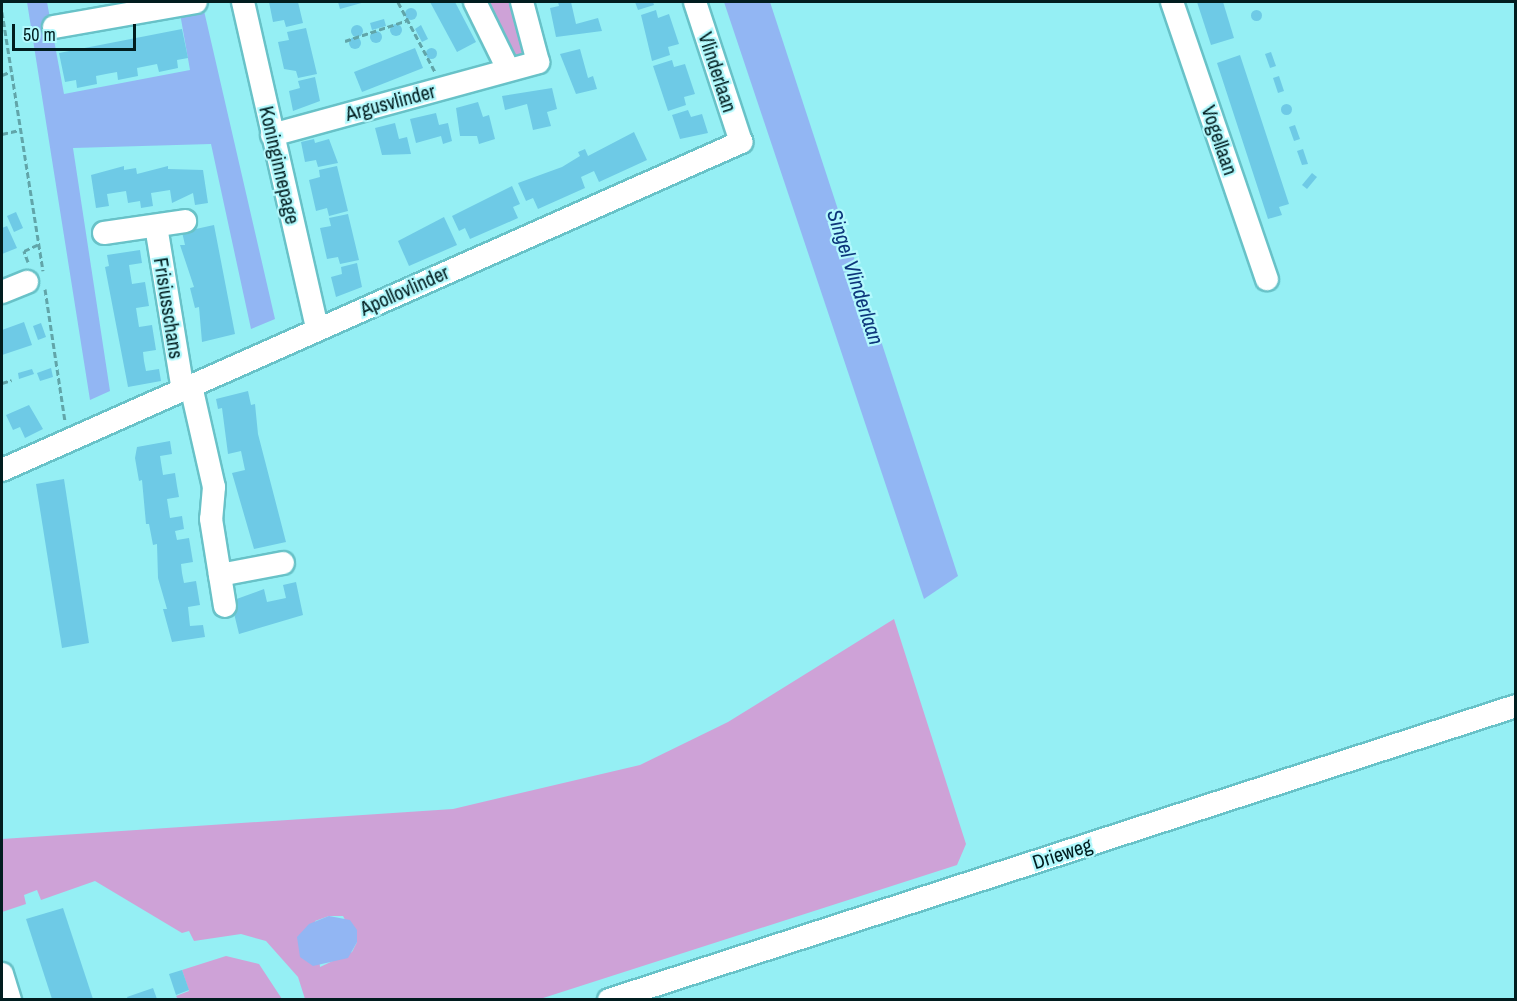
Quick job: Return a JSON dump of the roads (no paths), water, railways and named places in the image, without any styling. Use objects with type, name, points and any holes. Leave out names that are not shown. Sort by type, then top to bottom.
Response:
[{"type":"street","points":[[54,27],[196,2]]},
{"type":"street","name":"Koninginnepage","points":[[243,2],[317,328]]},
{"type":"street","points":[[475,2],[508,69]]},
{"type":"street","name":"Argusvlinder","points":[[272,135],[537,62],[522,2]]},
{"type":"street","name":"Vlinderlaan","points":[[695,2],[741,142]]},
{"type":"street","name":"Vogellaan","points":[[1172,2],[1267,279]]},
{"type":"street","name":"Apollovlinder","points":[[2,470],[317,328],[741,142]]},
{"type":"street","points":[[105,233],[184,221]]},
{"type":"street","name":"Frisiusschans","points":[[156,226],[187,388],[213,487],[211,519],[225,606]]},
{"type":"street","points":[[2,292],[27,282]]},
{"type":"street","points":[[220,575],[283,563]]},
{"type":"street","name":"Drieweg","points":[[609,999],[1515,706]]},
{"type":"street","points":[[2,974],[10,999]]},
{"type":"water","points":[[27,2],[47,2],[64,94],[190,70],[178,2],[202,2],[275,319],[251,329],[211,144],[73,148],[110,391],[90,400]]},
{"type":"water","name":"Singel Vlinderlaan","points":[[724,2],[770,2],[958,576],[924,599]]},
{"type":"water","points":[[329,916],[350,920],[357,930],[357,942],[348,958],[313,966],[300,957],[297,937],[309,924]]}]
